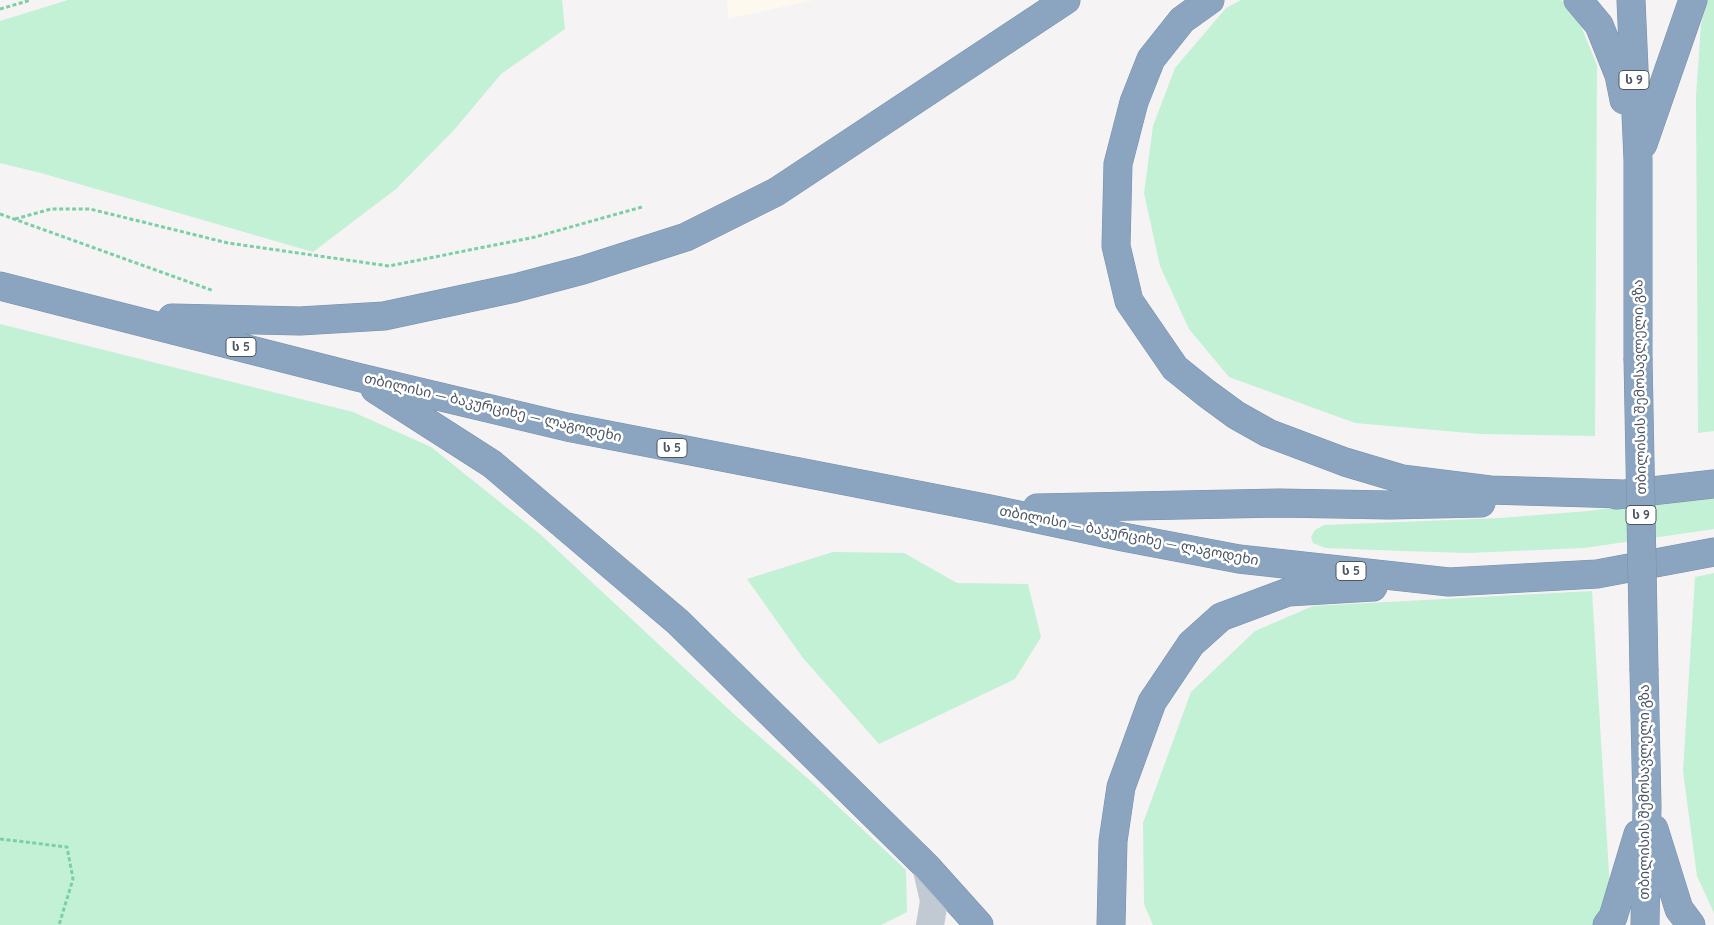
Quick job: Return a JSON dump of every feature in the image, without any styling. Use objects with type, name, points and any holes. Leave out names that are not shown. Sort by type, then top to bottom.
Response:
[{"type":"highway","points":[[124,317],[300,321],[384,316],[525,286],[583,270],[686,237],[776,192],[1066,0]]},
{"type":"highway","points":[[1210,0],[1182,20],[1151,59],[1134,102],[1118,164],[1116,246],[1128,301],[1175,368],[1206,394],[1236,415],[1268,433],[1345,462],[1402,479],[1490,490],[1623,494]]},
{"type":"highway","points":[[1578,0],[1599,25],[1619,75],[1638,160]]},
{"type":"highway","name":"თბილისის შემოსავლელი გზა","points":[[1631,0],[1638,160],[1638,358],[1647,806],[1646,925]]},
{"type":"highway","points":[[1638,160],[1693,0]]},
{"type":"highway","name":"თბილისი — ბაკურციხე — ლაგოდეხი","points":[[0,286],[357,377],[567,427],[1239,559],[1449,582],[1597,574],[1714,552]]},
{"type":"highway","points":[[357,377],[492,464],[678,622],[926,866],[979,925]]},
{"type":"highway","points":[[1680,488],[1714,478]]},
{"type":"highway","name":"თბილისი — ბაკურციხე — ლაგოდეხი","points":[[990,509],[1269,504],[1390,505],[1570,501],[1714,484]]},
{"type":"highway","points":[[1111,925],[1113,841],[1121,787],[1152,702],[1191,644],[1221,617],[1288,592],[1449,582]]},
{"type":"highway","points":[[1607,925],[1613,917],[1647,806]]},
{"type":"highway","points":[[1647,806],[1679,910],[1691,925]]},
{"type":"street","points":[[926,866],[932,884],[934,901],[930,925]]},
{"type":"path","points":[[0,9],[31,0]]},
{"type":"path","points":[[15,220],[51,209],[90,209],[228,244],[389,266],[535,237],[642,207]]},
{"type":"path","points":[[0,214],[218,292]]},
{"type":"path","points":[[0,839],[67,847],[73,879],[59,925]]},
{"type":"shaded area","points":[[727,0],[814,0],[728,19]]},
{"type":"green space","points":[[68,0],[562,0],[565,29],[501,74],[454,130],[396,189],[313,252],[41,173],[0,163],[0,21]]},
{"type":"green space","points":[[1241,0],[1561,0],[1576,14],[1597,65],[1595,436],[1480,434],[1355,423],[1229,377],[1189,329],[1160,266],[1144,193],[1153,126],[1175,68],[1226,8]]},
{"type":"green space","points":[[1707,0],[1714,0],[1714,431],[1698,433],[1696,96],[1701,25]]},
{"type":"green space","points":[[0,324],[353,412],[431,447],[541,535],[738,718],[813,783],[906,870],[907,912],[881,925],[0,925]]},
{"type":"green space","points":[[1714,494],[1714,529],[1584,548],[1468,553],[1325,548],[1313,543],[1311,537],[1315,530],[1324,525],[1500,518],[1588,511]]},
{"type":"green space","points":[[833,552],[904,553],[957,583],[1028,584],[1041,637],[1015,679],[879,744],[803,658],[747,579]]},
{"type":"green space","points":[[1714,573],[1714,913],[1697,876],[1683,771],[1695,577]]},
{"type":"green space","points":[[1592,591],[1610,890],[1596,925],[1153,925],[1144,904],[1143,823],[1191,692],[1255,631],[1313,606]]}]
